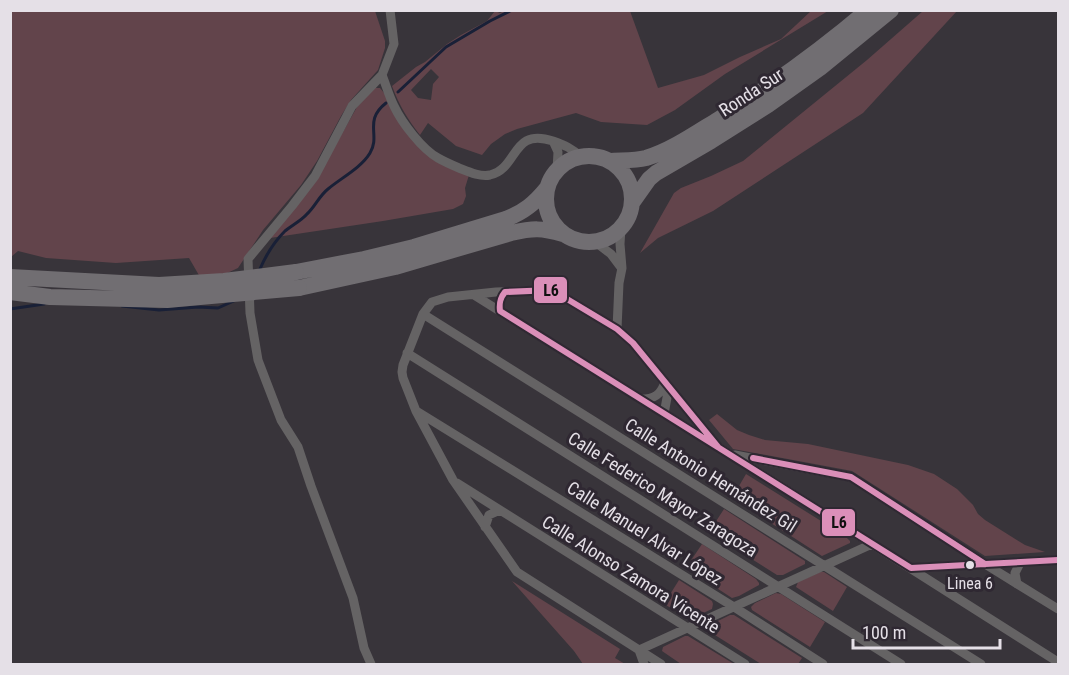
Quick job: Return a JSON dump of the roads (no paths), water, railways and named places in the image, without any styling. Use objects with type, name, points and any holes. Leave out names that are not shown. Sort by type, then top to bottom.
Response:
[{"type":"highway","name":"Ronda Sur","points":[[609,161],[639,160],[649,157],[693,135],[767,88],[835,38],[868,10]]},
{"type":"highway","name":"Ronda Sur","points":[[632,203],[656,172],[768,105],[820,69],[891,10]]},
{"type":"highway","points":[[10,292],[50,297],[167,300],[395,267],[529,229],[543,229],[574,239],[594,242],[609,237],[621,228],[629,217],[632,190],[620,168],[600,157],[591,156],[568,161],[557,170],[547,188],[546,201],[548,213],[554,225],[563,234]]},
{"type":"highway","points":[[10,277],[159,285],[297,280],[506,219],[530,207],[547,188]]},
{"type":"street","points":[[372,664],[364,648],[353,598],[298,447],[281,420],[258,360],[250,313],[248,259],[315,176],[352,106],[382,75],[394,44],[390,10]]},
{"type":"street","points":[[382,75],[393,105],[410,130],[438,159],[470,172],[490,175],[502,169],[523,142],[541,138],[574,149],[581,157]]},
{"type":"street","points":[[553,141],[558,152],[557,170]]},
{"type":"street","points":[[616,329],[622,268],[621,228]]},
{"type":"street","points":[[594,242],[611,254],[622,268]]},
{"type":"street","points":[[661,664],[517,572],[453,480],[416,411],[402,372],[407,353],[423,314],[432,303],[448,297],[552,290],[616,329],[633,343],[718,447]]},
{"type":"street","points":[[500,311],[498,305],[505,292]]},
{"type":"street","points":[[474,295],[1059,662]]},
{"type":"street","name":"Calle Antonio Hernández Gil","points":[[423,314],[981,664]]},
{"type":"street","name":"Calle Federico Mayor Zaragoza","points":[[407,353],[901,664]]},
{"type":"street","points":[[641,399],[657,396],[663,390],[665,382]]},
{"type":"street","points":[[664,414],[668,392],[665,382]]},
{"type":"street","points":[[674,420],[679,419],[686,409]]},
{"type":"street","name":"Calle Manuel Alvar López","points":[[416,411],[823,664]]},
{"type":"street","points":[[434,446],[440,433],[449,430]]},
{"type":"street","points":[[728,453],[850,477],[1059,609]]},
{"type":"street","points":[[768,478],[768,468],[774,462]]},
{"type":"street","name":"Calle Alonso Zamora Vicente","points":[[453,480],[745,664]]},
{"type":"street","points":[[485,527],[489,515],[500,510]]},
{"type":"street","points":[[639,650],[872,544]]},
{"type":"street","points":[[910,568],[1059,560]]},
{"type":"street","points":[[1017,584],[1015,573],[1020,562]]},
{"type":"street","points":[[937,585],[938,575],[945,566]]},
{"type":"street","points":[[639,650],[644,664]]},
{"type":"waterway","points":[[398,92],[446,47],[512,10]]},
{"type":"waterway","points":[[260,269],[271,249],[285,231],[305,216],[325,192],[356,168],[370,153],[374,140],[375,116],[386,103]]},
{"type":"waterway","points":[[122,306],[159,310],[218,308],[236,300]]},
{"type":"waterway","points":[[10,309],[44,304]]},
{"type":"place","name":"Linea 6","points":[[970,565]]}]
